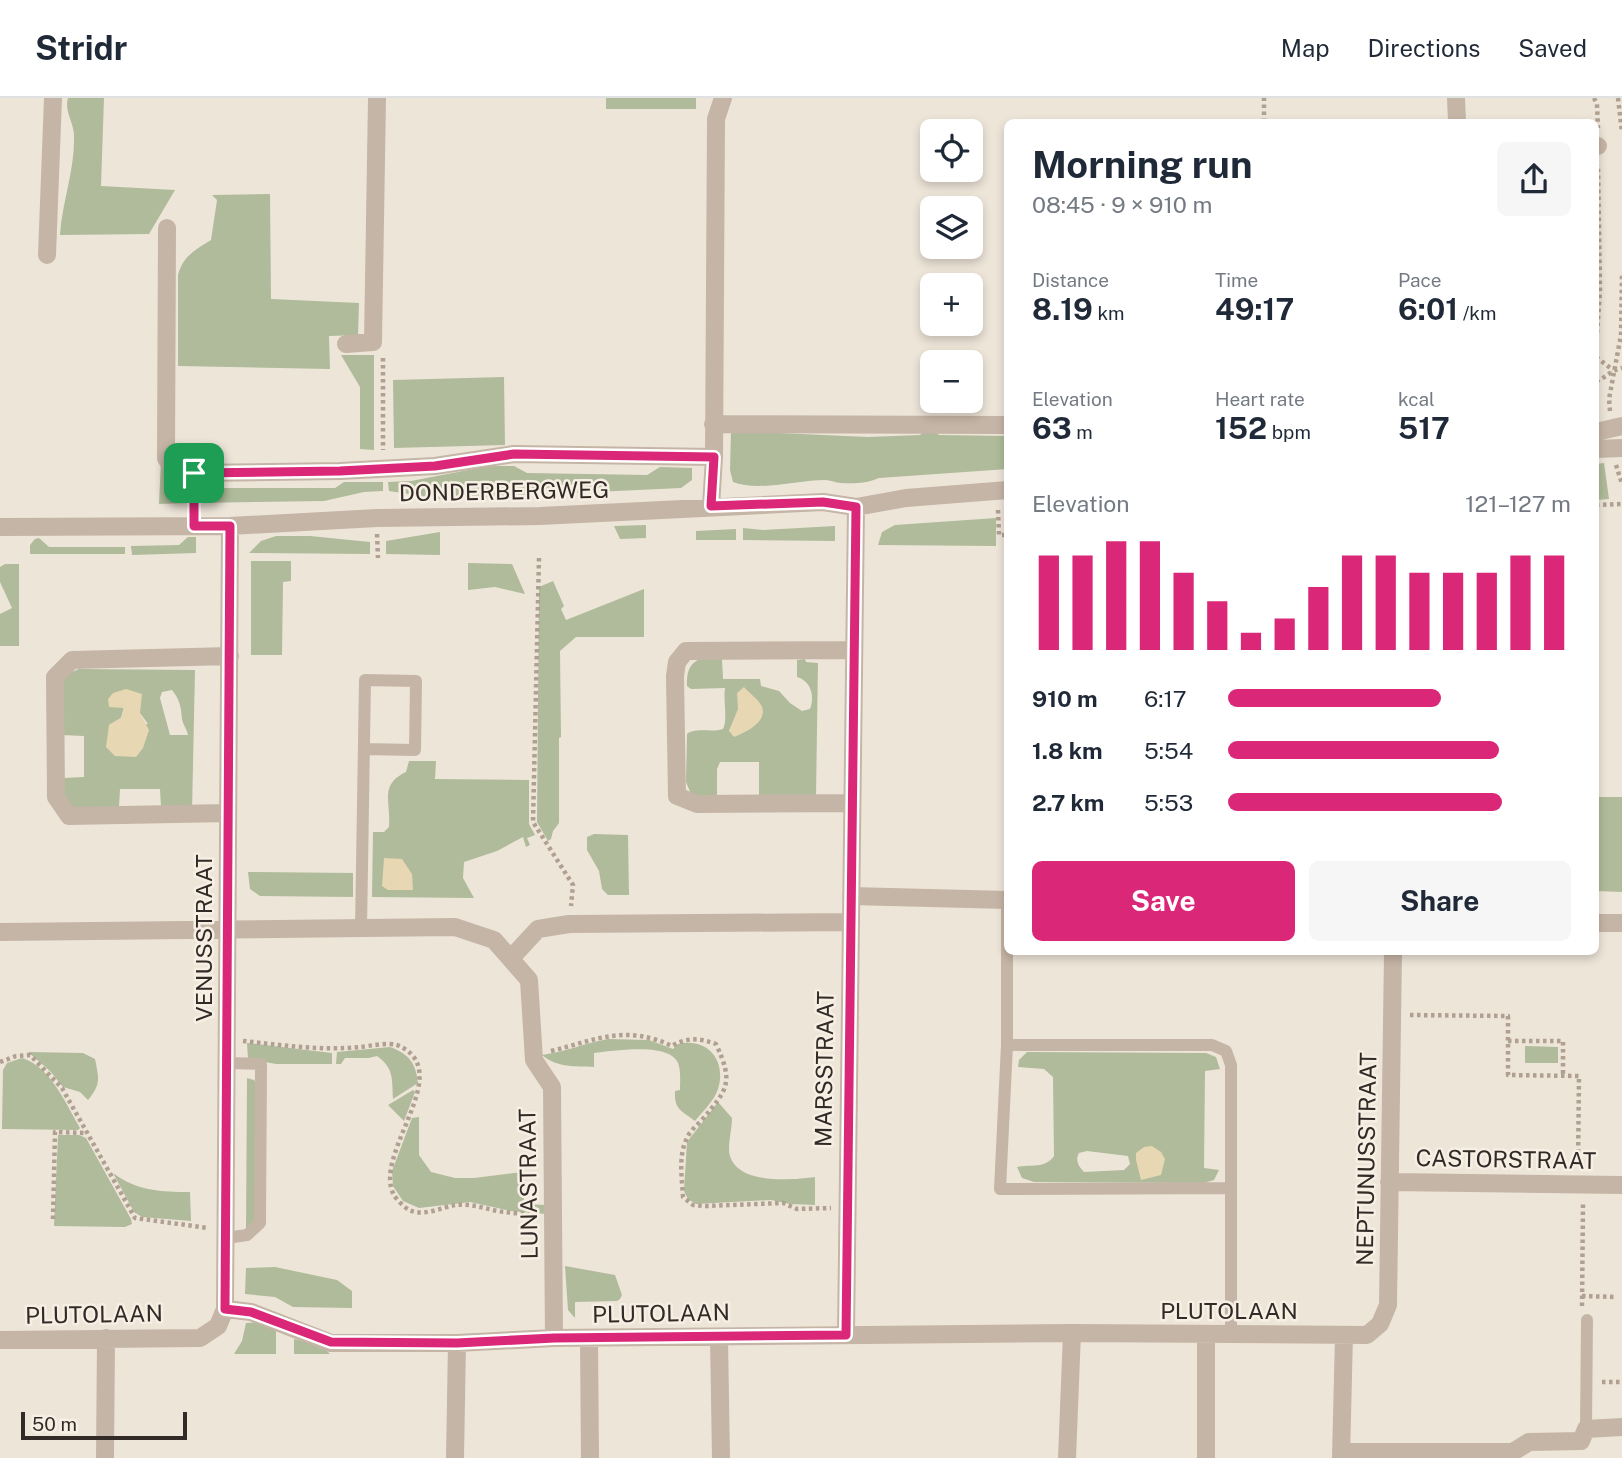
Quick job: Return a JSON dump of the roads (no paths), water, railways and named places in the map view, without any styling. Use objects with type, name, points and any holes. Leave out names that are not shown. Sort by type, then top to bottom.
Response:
[{"type":"street","points":[[47,255],[52,98]]},
{"type":"street","points":[[346,344],[373,342],[377,98]]},
{"type":"street","points":[[711,506],[714,457],[716,118],[723,98]]},
{"type":"street","points":[[1457,98],[1457,119]]},
{"type":"street","name":"DONDERBERGWEG","points":[[167,228],[166,458],[174,471],[340,471],[435,466],[514,454],[714,457]]},
{"type":"street","points":[[713,424],[1004,425]]},
{"type":"street","name":"DONDERBERGWEG","points":[[0,527],[230,526],[377,518],[540,516],[823,502],[856,507],[906,498],[1003,491]]},
{"type":"street","name":"MARSSTRAAT","points":[[846,1335],[856,507]]},
{"type":"street","name":"VENUSSTRAAT","points":[[225,1309],[230,526]]},
{"type":"street","points":[[851,803],[697,804],[677,796],[674,676],[677,662],[686,651],[854,650]]},
{"type":"street","points":[[228,813],[69,816],[56,797],[55,677],[72,660],[230,656]]},
{"type":"street","points":[[851,895],[1004,900]]},
{"type":"street","points":[[510,958],[538,929],[569,924],[851,922]]},
{"type":"street","points":[[1599,923],[1622,923]]},
{"type":"street","name":"LUNASTRAAT","points":[[0,932],[455,927],[494,940],[529,980],[533,1055],[552,1087],[554,1338]]},
{"type":"street","name":"NEPTUNUSSTRAAT","points":[[1344,1335],[1367,1335],[1381,1324],[1388,1305],[1393,955]]},
{"type":"street","name":"CASTORSTRAAT","points":[[1389,1182],[1622,1185]]},
{"type":"street","name":"PLUTOLAAN","points":[[0,1340],[200,1338],[218,1326],[225,1309],[251,1312],[331,1342],[457,1343],[554,1338],[1072,1333],[1344,1335]]},
{"type":"street","points":[[1067,1458],[1072,1333]]},
{"type":"street","points":[[1206,1335],[1206,1458]]},
{"type":"street","points":[[1344,1335],[1341,1455],[1513,1452],[1530,1442],[1581,1441],[1586,1429],[1622,1427]]},
{"type":"street","points":[[719,1337],[721,1458]]},
{"type":"street","points":[[105,1458],[106,1338]]},
{"type":"street","points":[[589,1339],[590,1458]]},
{"type":"street","points":[[454,1458],[457,1343]]},
{"type":"lane","points":[[361,929],[365,680],[416,681],[415,750],[364,749]]},
{"type":"lane","points":[[1007,955],[1007,1045],[1000,1189],[1231,1188]]},
{"type":"lane","points":[[1007,1045],[1212,1045],[1226,1051],[1231,1065],[1231,1335]]},
{"type":"lane","points":[[226,1233],[247,1236],[260,1223],[261,1064],[228,1063]]},
{"type":"lane","points":[[1586,1429],[1587,1320]]}]
